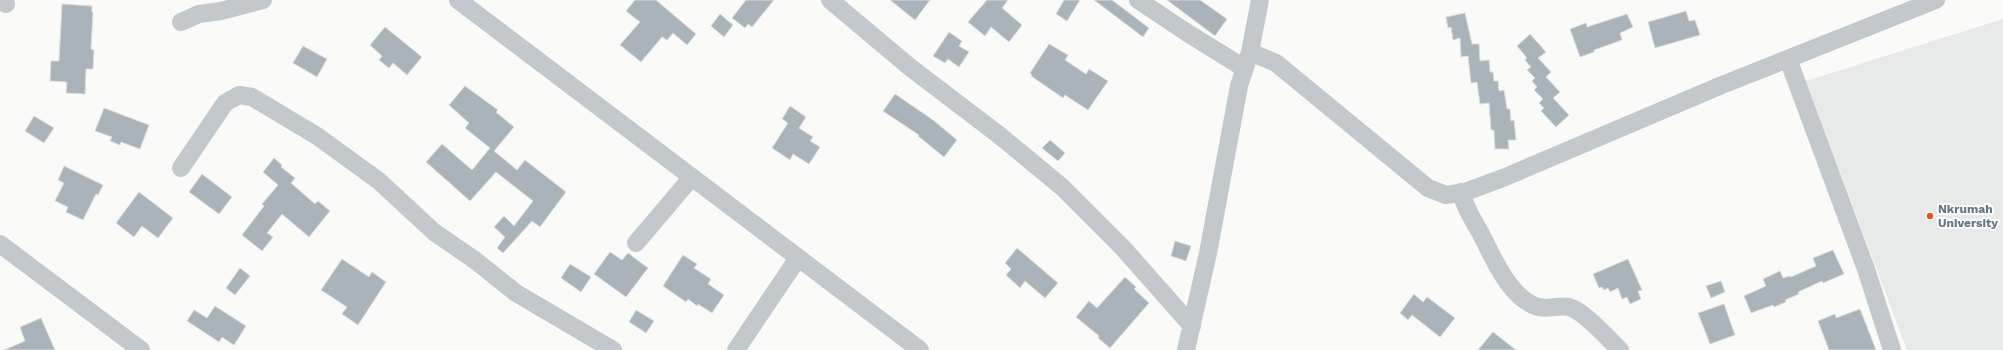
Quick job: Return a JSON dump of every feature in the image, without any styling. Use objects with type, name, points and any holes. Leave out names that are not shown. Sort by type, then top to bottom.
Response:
[{"type":"street","points":[[181,22],[199,14],[221,11],[263,0]]},
{"type":"street","points":[[458,0],[477,6],[692,178],[920,350]]},
{"type":"street","points":[[830,0],[911,68],[999,135],[1062,187],[1123,248],[1192,326]]},
{"type":"street","points":[[1138,0],[1247,60],[1276,63],[1428,188],[1446,195],[1461,192],[1503,178],[1788,59],[1936,0]]},
{"type":"street","points":[[1186,350],[1239,86],[1247,60],[1260,0]]},
{"type":"street","points":[[1788,59],[1856,241],[1892,350]]},
{"type":"street","points":[[181,168],[225,103],[239,95],[252,98],[317,136],[366,172],[434,232],[476,261],[516,293],[613,350]]},
{"type":"street","points":[[636,243],[692,178]]},
{"type":"street","points":[[1461,192],[1469,214],[1489,249],[1497,268],[1511,286],[1527,300],[1538,307],[1575,309],[1620,350]]},
{"type":"street","points":[[0,244],[141,350]]},
{"type":"street","points":[[736,350],[798,258]]},
{"type":"shaded area","name":"Nkrumah University","points":[[2003,19],[2003,350],[1907,350],[1806,81]]},
{"type":"building","points":[[635,0],[656,0],[696,34],[687,45],[673,33],[667,40],[662,37],[641,62],[620,45],[640,22],[626,11]]},
{"type":"building","points":[[746,0],[774,0],[752,27],[748,24],[745,28],[732,18]]},
{"type":"building","points":[[890,0],[930,0],[915,20]]},
{"type":"building","points":[[987,0],[1008,0],[1002,8],[1022,25],[1009,42],[991,27],[985,36],[968,22]]},
{"type":"building","points":[[1064,0],[1080,0],[1067,21],[1056,14]]},
{"type":"building","points":[[1094,0],[1112,0],[1149,28],[1143,37]]},
{"type":"building","points":[[1167,0],[1200,0],[1227,19],[1215,36]]},
{"type":"building","points":[[62,4],[92,6],[91,49],[94,50],[93,69],[86,69],[85,94],[66,93],[67,82],[50,81],[51,61],[59,61]]},
{"type":"building","points":[[1686,11],[1689,21],[1695,20],[1700,35],[1655,48],[1648,22]]},
{"type":"building","points":[[1465,13],[1472,44],[1479,44],[1480,61],[1489,60],[1490,72],[1493,72],[1494,81],[1498,81],[1499,91],[1504,90],[1507,109],[1510,109],[1511,121],[1514,120],[1516,140],[1508,140],[1509,149],[1495,149],[1494,130],[1491,130],[1489,103],[1480,104],[1477,82],[1471,83],[1468,56],[1461,57],[1460,38],[1453,40],[1451,27],[1448,28],[1446,17]]},
{"type":"building","points":[[720,14],[733,25],[724,37],[711,26]]},
{"type":"building","points":[[1627,14],[1633,27],[1620,33],[1622,40],[1594,50],[1594,52],[1580,57],[1570,29],[1586,23],[1587,27]]},
{"type":"building","points":[[385,27],[422,57],[407,75],[393,63],[389,68],[379,60],[382,56],[370,45]]},
{"type":"building","points":[[949,32],[962,41],[959,46],[969,52],[959,67],[948,59],[945,63],[933,56]]},
{"type":"building","points":[[1530,34],[1546,52],[1538,58],[1551,72],[1546,77],[1560,92],[1553,98],[1569,115],[1556,127],[1541,111],[1544,108],[1539,103],[1543,99],[1534,90],[1537,87],[1532,81],[1535,78],[1527,70],[1531,67],[1525,60],[1527,58],[1517,46]]},
{"type":"building","points":[[1049,44],[1068,55],[1065,60],[1086,74],[1089,69],[1108,81],[1088,110],[1065,95],[1063,98],[1031,76],[1032,75],[1030,73]]},
{"type":"building","points":[[303,46],[327,59],[317,77],[293,63]]},
{"type":"building","points":[[465,86],[498,110],[496,112],[514,127],[494,151],[517,170],[525,160],[566,192],[540,227],[532,221],[503,253],[497,248],[505,237],[494,227],[504,216],[514,226],[533,201],[496,172],[470,201],[426,162],[442,144],[472,170],[490,148],[465,128],[469,123],[449,105]]},
{"type":"building","points":[[895,94],[933,120],[957,140],[944,157],[918,136],[919,135],[883,111]]},
{"type":"building","points":[[790,106],[806,117],[799,128],[813,137],[810,141],[820,147],[809,164],[793,154],[790,160],[772,148],[788,123],[782,119]]},
{"type":"building","points":[[104,108],[149,125],[140,149],[121,142],[120,145],[110,141],[112,137],[95,131]]},
{"type":"building","points":[[34,116],[54,128],[44,143],[25,131]]},
{"type":"building","points":[[1050,140],[1065,153],[1058,161],[1042,148]]},
{"type":"building","points":[[274,158],[282,165],[281,167],[295,178],[291,183],[315,204],[318,201],[330,211],[309,237],[282,214],[267,233],[273,237],[262,251],[242,235],[264,206],[262,204],[278,185],[263,172]]},
{"type":"building","points":[[64,166],[103,185],[98,195],[96,194],[83,220],[66,212],[68,207],[55,201],[64,183],[58,180]]},
{"type":"building","points":[[202,174],[232,197],[219,214],[189,192]]},
{"type":"building","points":[[139,192],[173,218],[158,238],[142,226],[134,237],[116,223]]},
{"type":"building","points":[[1175,241],[1191,246],[1186,261],[1171,256]]},
{"type":"building","points":[[1017,248],[1058,283],[1045,298],[1025,281],[1020,288],[1006,275],[1011,269],[1005,263]]},
{"type":"building","points":[[1833,250],[1844,274],[1823,283],[1822,281],[1798,292],[1799,294],[1785,300],[1786,302],[1751,313],[1744,296],[1766,286],[1763,279],[1780,271],[1783,278],[1791,277],[1816,266],[1813,258]]},
{"type":"building","points":[[610,252],[622,260],[628,253],[648,268],[626,297],[594,274]]},
{"type":"building","points":[[683,255],[697,264],[694,268],[711,279],[708,284],[724,295],[712,313],[698,304],[697,306],[688,299],[686,302],[663,286]]},
{"type":"building","points":[[342,259],[369,277],[372,272],[386,282],[358,325],[342,314],[347,307],[321,290]]},
{"type":"building","points":[[1628,259],[1642,290],[1638,291],[1641,299],[1630,304],[1627,297],[1622,299],[1618,288],[1610,292],[1608,288],[1604,290],[1602,287],[1599,288],[1593,274]]},
{"type":"building","points":[[570,264],[591,277],[581,292],[561,278]]},
{"type":"building","points":[[240,268],[250,276],[235,295],[226,288]]},
{"type":"building","points":[[1125,277],[1136,287],[1134,289],[1149,303],[1110,348],[1098,338],[1099,336],[1076,317],[1089,301],[1097,308]]},
{"type":"building","points":[[1721,281],[1725,292],[1711,298],[1706,286]]},
{"type":"building","points":[[1414,294],[1423,302],[1427,297],[1455,318],[1440,337],[1412,315],[1408,320],[1400,313]]},
{"type":"building","points":[[1724,304],[1735,335],[1710,344],[1698,313]]},
{"type":"building","points":[[215,306],[246,326],[234,345],[222,337],[219,342],[187,321],[194,310],[207,318]]},
{"type":"building","points":[[1860,309],[1876,350],[1829,350],[1818,321],[1835,314],[1836,318]]},
{"type":"building","points":[[636,310],[654,321],[646,333],[629,322]]},
{"type":"building","points":[[41,318],[55,350],[4,350],[25,341],[20,327]]},
{"type":"building","points":[[1493,332],[1516,350],[1478,350]]},
{"type":"place","name":"Nkrumah University","points":[[1930,216]]}]
